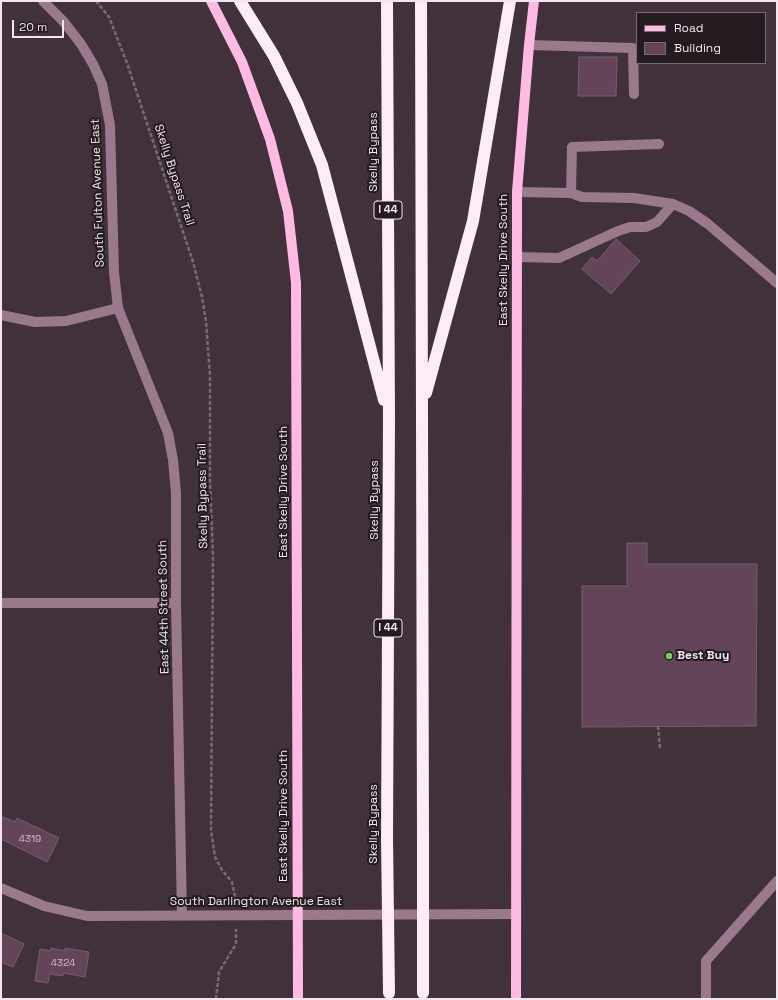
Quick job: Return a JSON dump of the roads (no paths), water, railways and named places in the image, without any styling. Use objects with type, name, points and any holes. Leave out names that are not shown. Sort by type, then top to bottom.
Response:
[{"type":"highway","points":[[240,1],[274,56],[297,103],[322,165],[389,419]]},
{"type":"highway","name":"Skelly Bypass","points":[[387,1],[389,419],[387,838],[389,996]]},
{"type":"highway","points":[[421,1],[423,996]]},
{"type":"highway","points":[[422,408],[473,221],[510,1]]},
{"type":"main road","name":"East Skelly Drive South","points":[[211,1],[242,62],[270,140],[288,211],[296,283],[298,999]]},
{"type":"main road","name":"East Skelly Drive South","points":[[516,999],[517,192],[534,1]]},
{"type":"street","name":"South Fulton Avenue East","points":[[43,1],[64,22],[81,44],[94,64],[102,84],[110,125],[114,272],[118,308]]},
{"type":"street","points":[[529,45],[633,48],[634,94]]},
{"type":"street","points":[[571,193],[572,147],[659,144]]},
{"type":"street","points":[[517,192],[571,193],[582,197],[634,198],[673,204],[689,211],[708,224],[777,283]]},
{"type":"street","points":[[517,257],[559,258],[618,230],[630,227],[646,227],[657,222],[673,204]]},
{"type":"street","points":[[1,315],[35,322],[66,321],[118,308]]},
{"type":"street","name":"East 44th Street South","points":[[118,308],[154,396],[169,440],[176,493],[176,603],[182,915]]},
{"type":"street","points":[[1,603],[176,603]]},
{"type":"street","points":[[706,999],[706,961],[777,881]]},
{"type":"street","name":"South Darlington Avenue East","points":[[1,888],[44,906],[87,916],[516,914]]},
{"type":"place","name":"Best Buy","points":[[669,656]]}]
